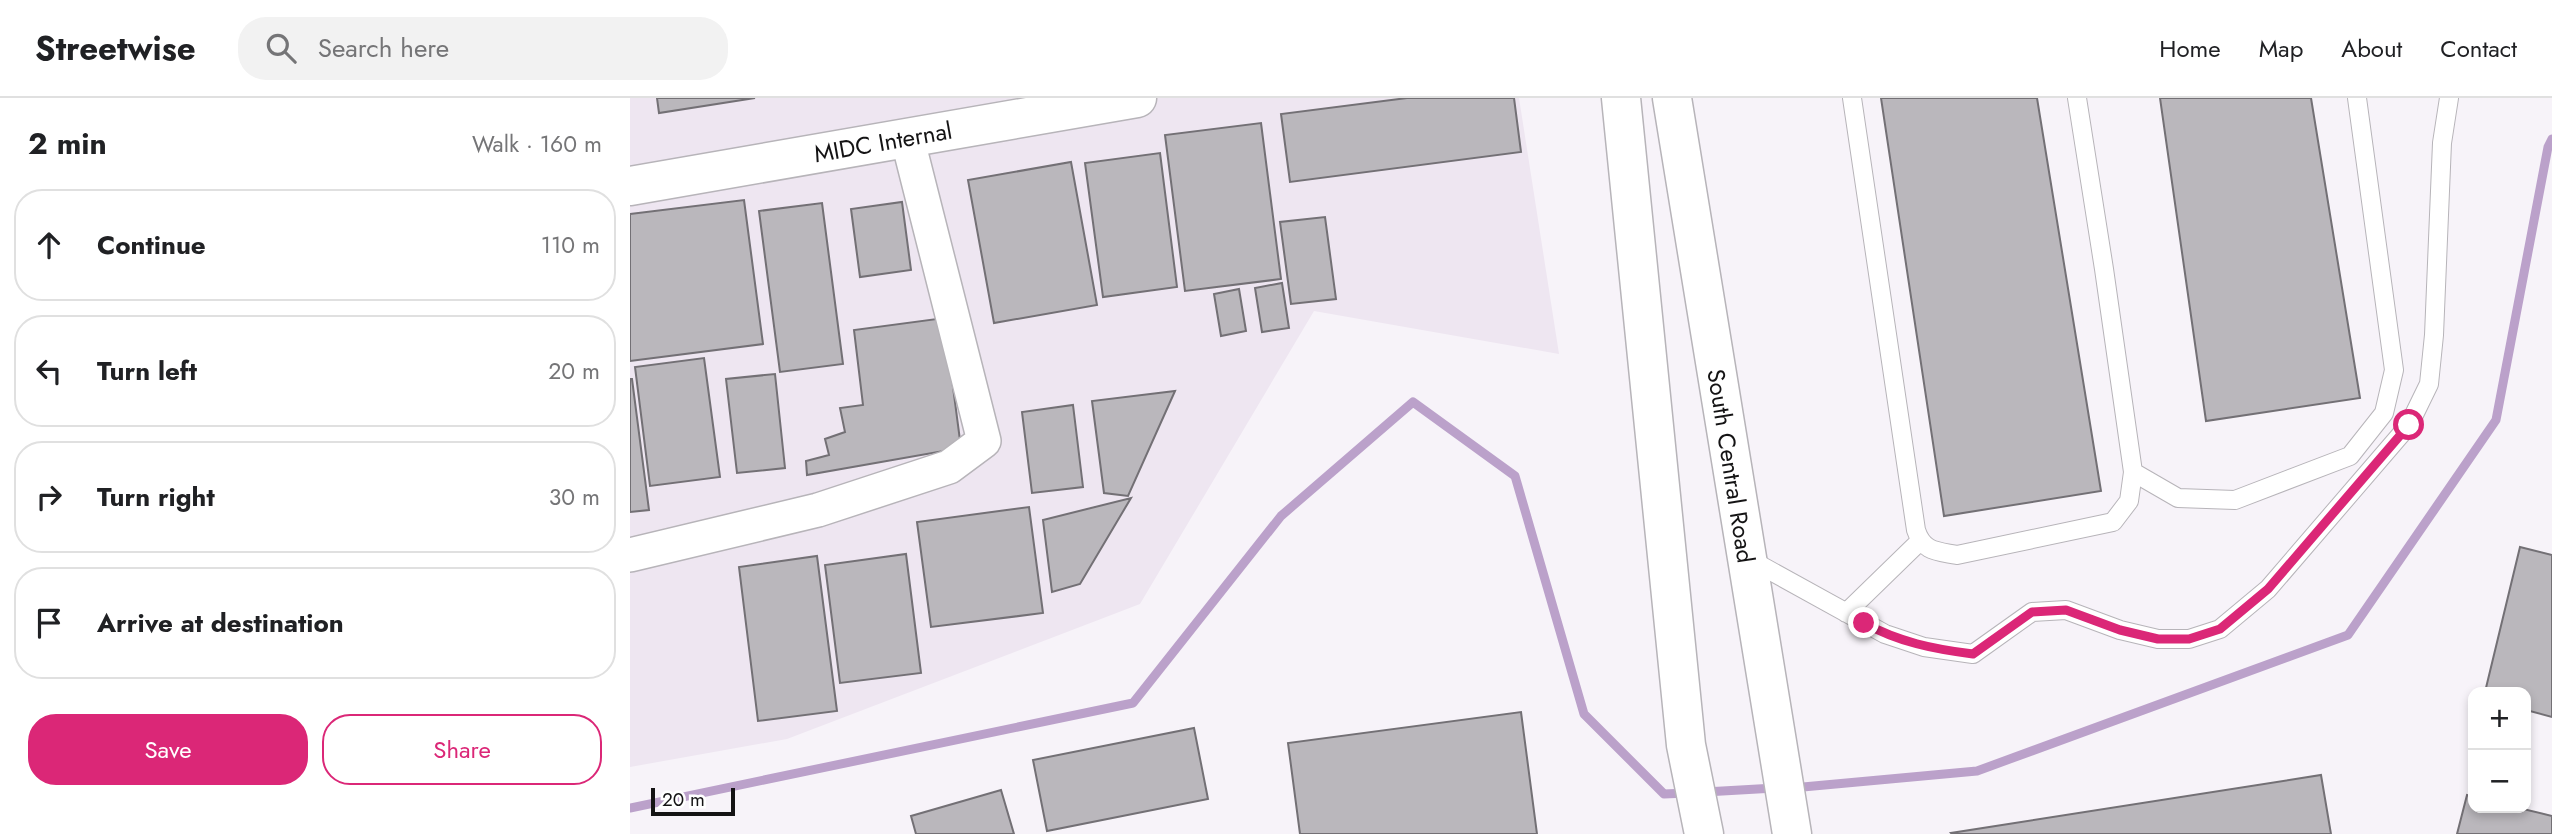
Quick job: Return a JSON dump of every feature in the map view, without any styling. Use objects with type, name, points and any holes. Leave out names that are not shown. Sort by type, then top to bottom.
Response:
[{"type":"main road","name":"MIDC Internal","points":[[630,186],[1137,98]]},
{"type":"main road","points":[[1620,98],[1686,745],[1699,806]]},
{"type":"main road","name":"South Central Road","points":[[1672,98],[1792,834]]},
{"type":"street","points":[[630,555],[831,506],[949,467],[984,440],[907,137]]},
{"type":"lane","points":[[1852,98],[1916,530],[1920,541],[1931,550],[1957,555],[2113,522],[2129,501],[2133,472],[2077,98]]},
{"type":"lane","points":[[2133,472],[2178,498],[2235,500],[2350,456],[2384,413],[2394,370],[2357,98]]},
{"type":"lane","points":[[1746,557],[1885,634],[1924,648],[1973,654],[2032,612],[2066,610],[2158,639],[2189,639],[2220,629],[2268,589],[2409,425],[2429,384],[2434,335],[2442,144],[2449,98]]},
{"type":"lane","points":[[1846,612],[1920,541]]},
{"type":"shaded area","points":[[630,98],[1519,98],[1559,354],[1314,311],[1140,604],[787,739],[630,767]]},
{"type":"building","points":[[657,98],[755,98],[659,113]]},
{"type":"building","points":[[1407,98],[1514,98],[1521,152],[1290,182],[1281,114]]},
{"type":"building","points":[[1881,98],[2037,98],[2101,491],[1944,516]]},
{"type":"building","points":[[2160,98],[2311,98],[2360,398],[2206,421]]},
{"type":"building","points":[[1261,123],[1281,279],[1185,291],[1165,135]]},
{"type":"building","points":[[1160,153],[1177,287],[1103,297],[1085,163]]},
{"type":"building","points":[[1071,162],[1097,305],[994,323],[968,180]]},
{"type":"building","points":[[744,200],[763,344],[630,361],[630,214]]},
{"type":"building","points":[[902,202],[911,270],[860,277],[851,209]]},
{"type":"building","points":[[822,203],[843,364],[780,372],[759,211]]},
{"type":"building","points":[[1325,217],[1336,299],[1291,304],[1280,222]]},
{"type":"building","points":[[1282,283],[1289,328],[1262,332],[1255,288]]},
{"type":"building","points":[[1239,289],[1246,331],[1221,336],[1214,294]]},
{"type":"building","points":[[944,318],[961,448],[807,475],[806,461],[829,455],[825,439],[845,432],[840,408],[863,405],[854,330]]},
{"type":"building","points":[[704,358],[720,477],[650,486],[635,367]]},
{"type":"building","points":[[775,374],[785,468],[737,473],[726,379]]},
{"type":"building","points":[[630,379],[649,510],[630,512]]},
{"type":"building","points":[[1175,391],[1128,496],[1104,493],[1092,401]]},
{"type":"building","points":[[1073,405],[1083,487],[1032,493],[1022,412]]},
{"type":"building","points":[[1131,498],[1080,584],[1052,592],[1043,520]]},
{"type":"building","points":[[1029,507],[1043,613],[931,627],[917,522]]},
{"type":"building","points":[[2520,547],[2552,555],[2552,717],[2531,711],[2531,687],[2486,687]]},
{"type":"building","points":[[906,554],[921,673],[840,683],[825,565]]},
{"type":"building","points":[[817,556],[837,711],[758,721],[739,567]]},
{"type":"building","points":[[1521,712],[1537,834],[1300,834],[1288,743]]},
{"type":"building","points":[[1194,728],[1208,799],[1047,831],[1033,760]]},
{"type":"building","points":[[2321,775],[2331,834],[1951,833]]},
{"type":"building","points":[[1001,790],[1014,834],[916,834],[911,816]]},
{"type":"building","points":[[2467,795],[2468,813],[2531,811],[2552,816],[2552,834],[2457,834]]},
{"type":"waterway","points":[[1792,788],[1977,771],[2348,635],[2496,420],[2548,147],[2552,139]]},
{"type":"waterway","points":[[630,808],[1133,703],[1281,516],[1413,402],[1515,476],[1584,714],[1664,794],[1687,793]]},
{"type":"waterway","points":[[1705,792],[1775,788]]},
{"type":"route","points":[[1864,623],[1924,648],[1973,654],[2032,612],[2066,610],[2120,630],[2158,639],[2189,639],[2220,629],[2268,589],[2409,425]]}]
